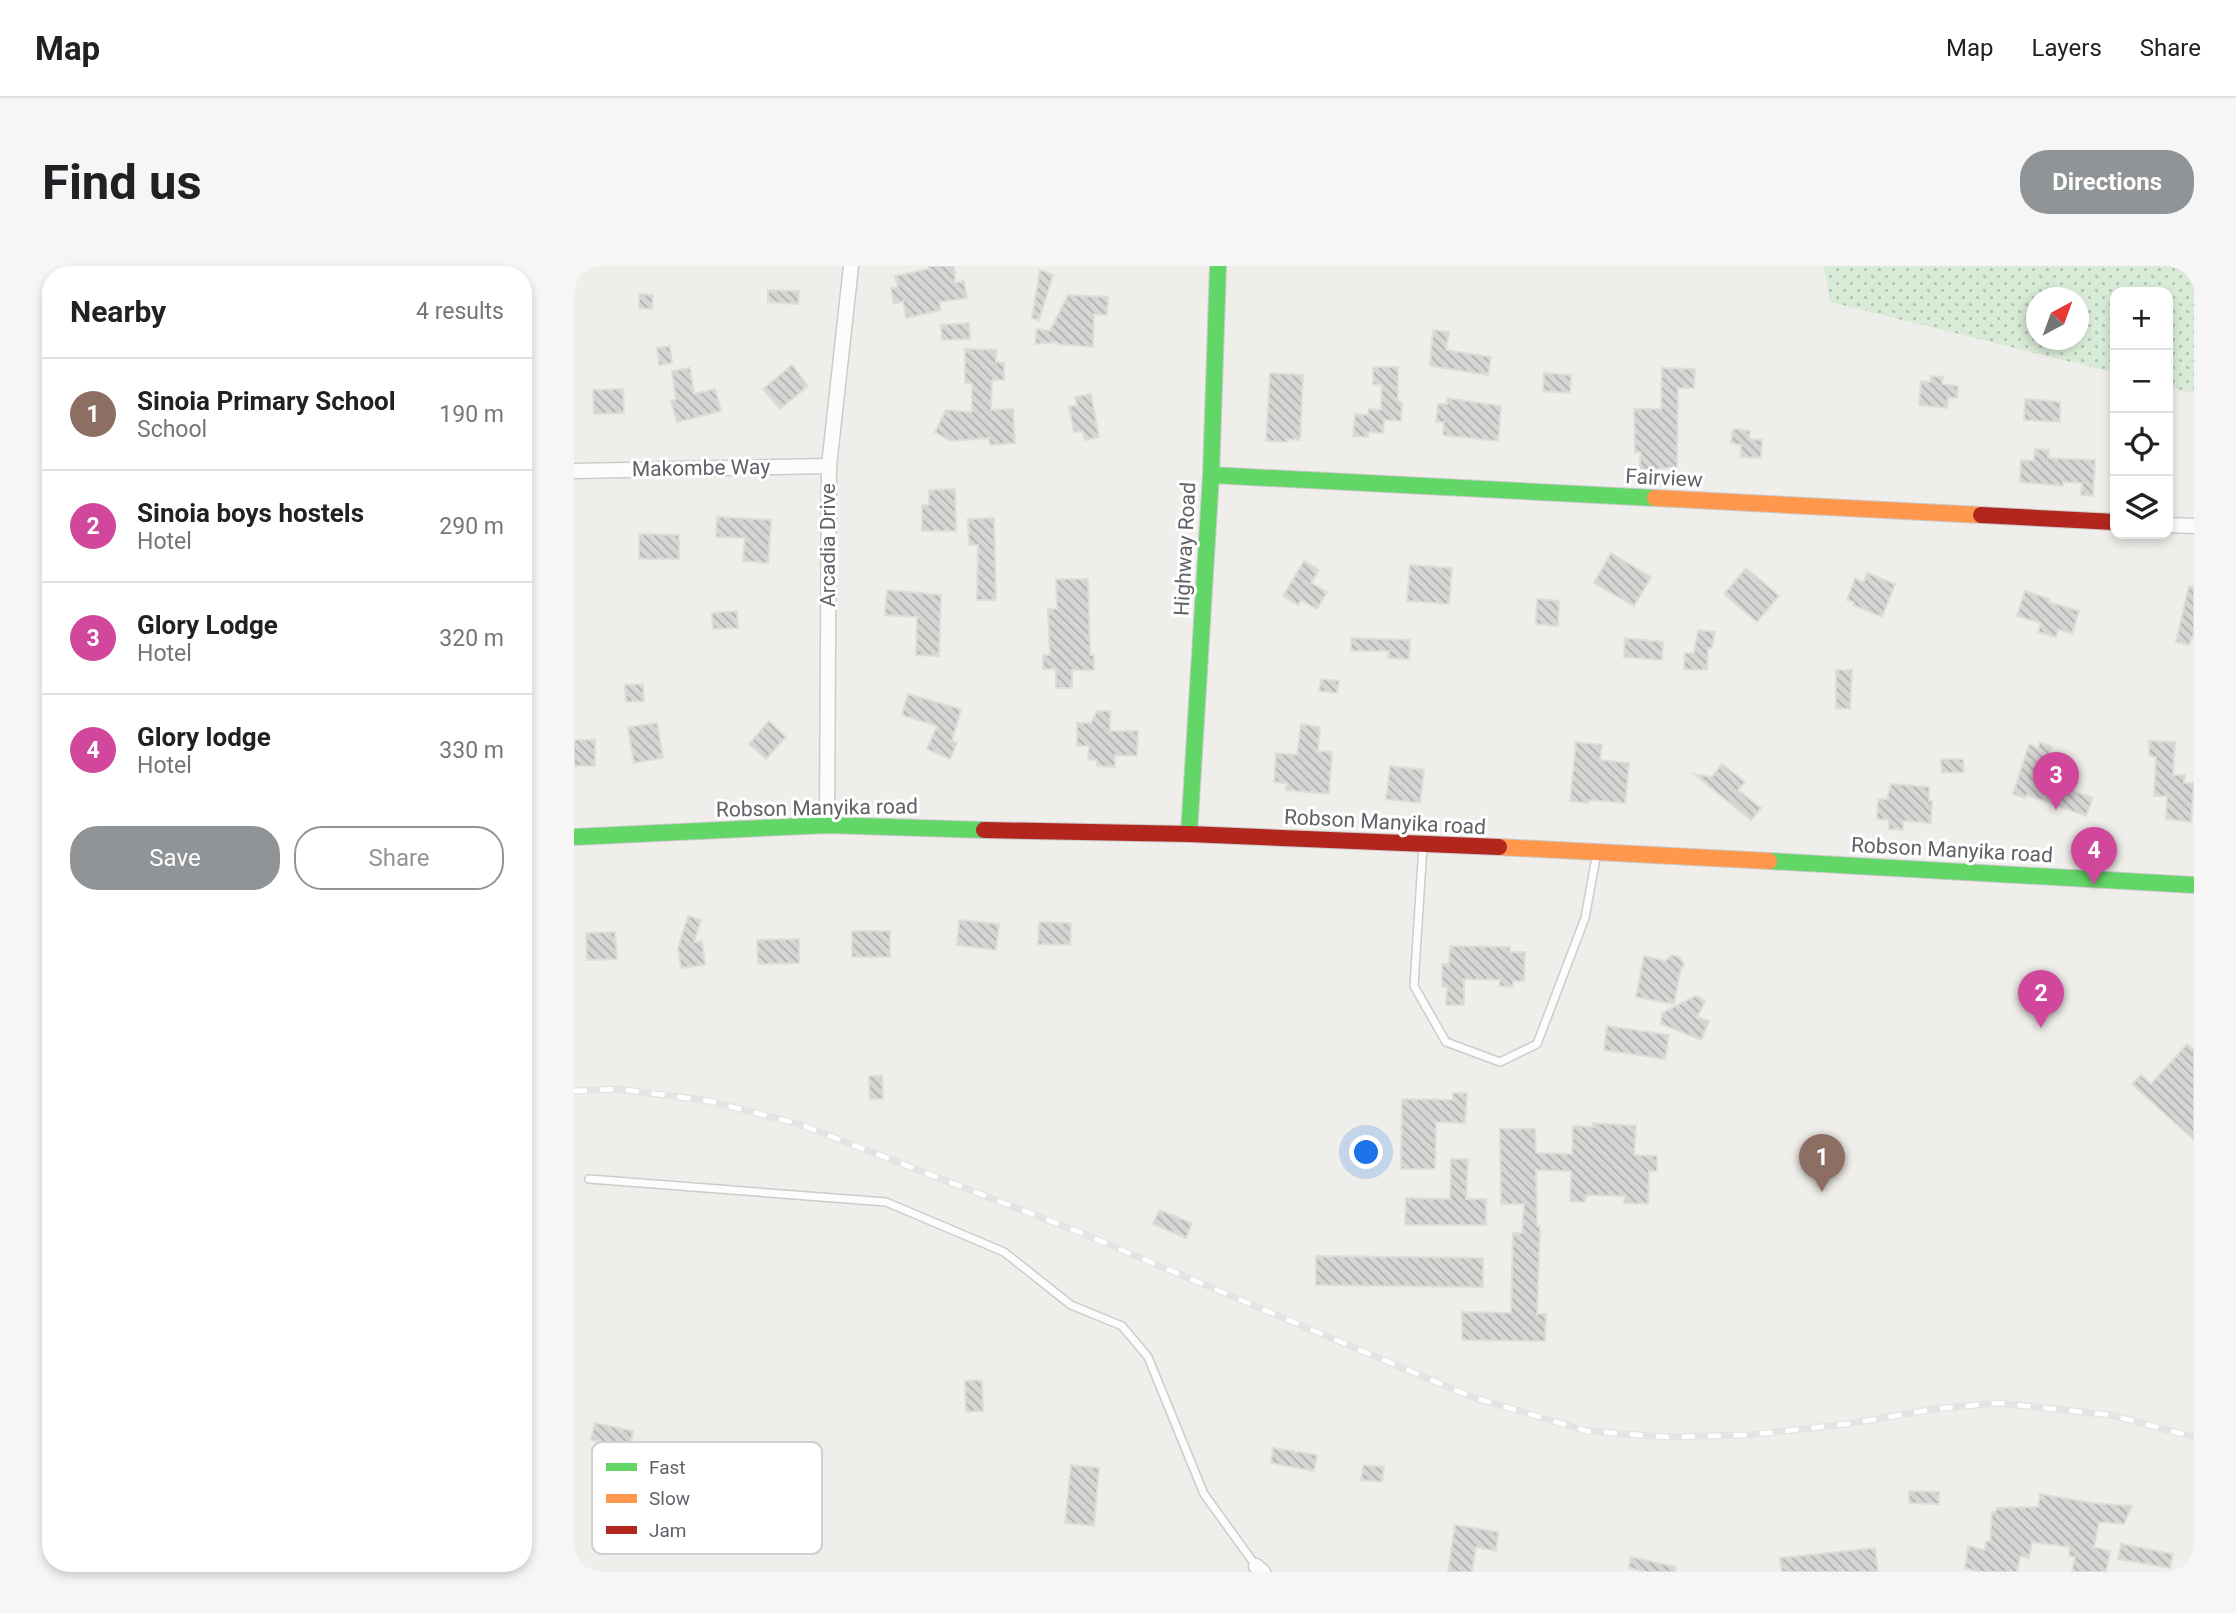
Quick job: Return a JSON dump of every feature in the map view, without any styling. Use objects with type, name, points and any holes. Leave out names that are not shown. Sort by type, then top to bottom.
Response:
[{"type":"street","name":"Arcadia Drive","points":[[827,825],[829,466],[851,266]]},
{"type":"street","name":"Highway Road","points":[[1189,834],[1211,475],[1218,266]]},
{"type":"street","name":"Makombe Way","points":[[574,471],[829,466]]},
{"type":"street","name":"Fairview","points":[[1211,475],[2110,522]]},
{"type":"street","points":[[2173,525],[2194,526]]},
{"type":"street","name":"Robson Manyika road","points":[[574,836],[827,825],[1189,834],[1597,851],[2194,885]]},
{"type":"lane","points":[[1423,845],[1414,986],[1446,1042],[1500,1062],[1537,1044],[1585,918],[1597,851]]},
{"type":"lane","points":[[589,1180],[886,1202],[1004,1251],[1071,1305],[1122,1326],[1148,1357],[1204,1494],[1260,1569]]},
{"type":"green space","points":[[1824,266],[2194,266],[2194,393],[2173,388],[2173,287],[2110,287],[2110,372],[1830,302]]},
{"type":"building","points":[[929,266],[954,266],[955,283],[964,281],[967,298],[939,302],[941,310],[906,318],[903,301],[894,304],[891,288],[898,287],[895,276],[929,269]]},
{"type":"building","points":[[1040,270],[1053,275],[1039,320],[1032,318]]},
{"type":"building","points":[[768,290],[799,291],[798,304],[768,302]]},
{"type":"building","points":[[639,294],[653,295],[652,309],[639,308]]},
{"type":"building","points":[[1068,295],[1108,297],[1107,315],[1094,314],[1093,347],[1057,342],[1035,344],[1037,329],[1050,331]]},
{"type":"building","points":[[969,323],[970,339],[942,340],[941,325]]},
{"type":"building","points":[[1433,330],[1449,332],[1446,350],[1491,357],[1488,375],[1430,366]]},
{"type":"building","points":[[670,346],[672,363],[659,365],[657,348]]},
{"type":"building","points":[[965,349],[996,350],[996,362],[1004,363],[1004,380],[992,380],[991,410],[1013,409],[1015,443],[990,445],[989,438],[951,441],[935,432],[946,410],[972,412],[972,383],[965,383]]},
{"type":"building","points":[[792,365],[808,386],[780,409],[763,389]]},
{"type":"building","points":[[1373,367],[1398,367],[1401,421],[1384,420],[1383,433],[1368,432],[1368,437],[1353,436],[1355,414],[1368,415],[1369,409],[1381,410],[1382,385],[1373,385]]},
{"type":"building","points":[[690,368],[694,394],[715,389],[721,411],[677,422],[671,401],[676,399],[672,371]]},
{"type":"building","points":[[1662,368],[1695,369],[1694,388],[1678,388],[1677,467],[1639,471],[1641,452],[1635,453],[1634,409],[1661,409]]},
{"type":"building","points":[[1270,373],[1303,375],[1300,440],[1266,441]]},
{"type":"building","points":[[1544,373],[1571,375],[1570,393],[1543,391]]},
{"type":"building","points":[[1931,376],[1943,377],[1942,384],[1958,386],[1957,398],[1948,397],[1947,408],[1919,405],[1921,381],[1930,382]]},
{"type":"building","points":[[623,389],[624,413],[594,414],[593,390]]},
{"type":"building","points":[[1091,394],[1099,437],[1085,440],[1083,431],[1074,432],[1069,407],[1077,405],[1075,397]]},
{"type":"building","points":[[1447,398],[1501,406],[1498,441],[1443,435],[1444,422],[1436,422],[1438,404],[1447,404]]},
{"type":"building","points":[[2025,399],[2060,402],[2060,422],[2024,420]]},
{"type":"building","points":[[1733,429],[1750,431],[1749,439],[1762,440],[1761,458],[1741,457],[1741,445],[1731,443]]},
{"type":"building","points":[[2035,449],[2049,450],[2048,458],[2095,460],[2093,496],[2081,495],[2082,483],[2063,482],[2063,486],[2020,482],[2021,460],[2034,461]]},
{"type":"building","points":[[955,489],[956,531],[922,531],[922,505],[929,505],[929,490]]},
{"type":"building","points":[[717,517],[771,520],[768,563],[743,561],[745,538],[716,537]]},
{"type":"building","points":[[994,518],[996,600],[977,600],[978,545],[969,545],[968,519]]},
{"type":"building","points":[[639,534],[679,535],[679,559],[639,559]]},
{"type":"building","points":[[1611,553],[1651,577],[1634,606],[1594,583]]},
{"type":"building","points":[[1304,561],[1319,570],[1311,583],[1327,592],[1317,609],[1301,600],[1298,605],[1283,596]]},
{"type":"building","points":[[1410,565],[1452,568],[1449,604],[1407,601]]},
{"type":"building","points":[[1746,568],[1779,596],[1757,622],[1724,594]]},
{"type":"building","points":[[1867,573],[1895,584],[1882,617],[1847,600],[1855,578],[1864,582]]},
{"type":"building","points":[[1056,579],[1088,579],[1090,655],[1094,655],[1094,670],[1072,670],[1072,688],[1056,688],[1056,669],[1043,669],[1043,655],[1050,655],[1048,609],[1057,609]]},
{"type":"building","points":[[2189,586],[2194,587],[2194,633],[2189,645],[2176,642]]},
{"type":"building","points":[[887,590],[941,595],[939,656],[916,655],[917,617],[885,615]]},
{"type":"building","points":[[2025,591],[2079,611],[2072,634],[2058,629],[2056,637],[2038,632],[2041,623],[2017,616]]},
{"type":"building","points":[[1537,599],[1559,601],[1558,626],[1536,624]]},
{"type":"building","points":[[737,611],[738,628],[713,629],[712,613]]},
{"type":"building","points":[[1698,630],[1715,632],[1712,648],[1708,648],[1707,670],[1684,669],[1685,653],[1694,653]]},
{"type":"building","points":[[1351,638],[1410,640],[1409,659],[1388,658],[1389,651],[1351,651]]},
{"type":"building","points":[[1625,638],[1663,642],[1662,660],[1624,657]]},
{"type":"building","points":[[1836,670],[1852,670],[1850,709],[1836,708]]},
{"type":"building","points":[[1321,679],[1339,681],[1337,693],[1319,691]]},
{"type":"building","points":[[643,684],[644,701],[626,702],[625,685]]},
{"type":"building","points":[[908,694],[961,709],[952,741],[957,743],[950,759],[927,749],[937,726],[902,715]]},
{"type":"building","points":[[1097,711],[1110,711],[1110,731],[1138,731],[1137,756],[1115,755],[1115,767],[1097,766],[1097,760],[1088,759],[1089,746],[1077,746],[1077,723],[1091,723]]},
{"type":"building","points":[[769,721],[786,737],[766,759],[749,744]]},
{"type":"building","points":[[657,723],[663,758],[634,763],[628,727]]},
{"type":"building","points":[[1301,724],[1320,727],[1318,751],[1332,752],[1329,794],[1286,790],[1287,783],[1274,782],[1276,753],[1297,755]]},
{"type":"building","points":[[574,740],[595,740],[595,766],[574,766]]},
{"type":"building","points":[[2149,741],[2175,742],[2173,775],[2185,775],[2184,783],[2194,783],[2191,822],[2166,819],[2167,796],[2154,796],[2156,757],[2149,756]]},
{"type":"building","points":[[1576,742],[1602,745],[1600,760],[1629,763],[1625,803],[1570,801]]},
{"type":"building","points":[[2040,742],[2052,747],[2039,778],[2093,798],[2086,816],[2027,795],[2025,798],[2013,794],[2029,744],[2038,748]]},
{"type":"building","points":[[1941,759],[1963,759],[1964,772],[1942,773]]},
{"type":"building","points":[[1722,764],[1745,782],[1738,790],[1761,808],[1751,820],[1694,774],[1712,777]]},
{"type":"building","points":[[1390,766],[1424,770],[1420,803],[1386,799]]},
{"type":"building","points":[[1891,784],[1929,787],[1929,801],[1932,801],[1931,823],[1903,821],[1903,830],[1889,829],[1889,820],[1877,819],[1878,799],[1887,799]]},
{"type":"building","points":[[688,916],[701,920],[694,942],[702,941],[705,965],[681,968],[678,948]]},
{"type":"building","points":[[959,920],[999,924],[996,950],[957,945]]},
{"type":"building","points":[[1039,922],[1071,923],[1070,945],[1038,944]]},
{"type":"building","points":[[852,931],[890,931],[890,957],[852,957]]},
{"type":"building","points":[[615,932],[617,959],[587,960],[586,933]]},
{"type":"building","points":[[799,939],[799,963],[758,964],[757,940]]},
{"type":"building","points":[[1450,946],[1510,947],[1510,952],[1525,952],[1524,981],[1513,981],[1513,987],[1499,986],[1500,980],[1464,979],[1464,1005],[1446,1005],[1447,987],[1442,987],[1442,964],[1449,964]]},
{"type":"building","points":[[1672,955],[1680,957],[1684,964],[1674,1004],[1636,997],[1644,956],[1665,961]]},
{"type":"building","points":[[1695,996],[1705,1002],[1697,1017],[1709,1021],[1701,1040],[1661,1024],[1662,1013]]},
{"type":"building","points":[[1607,1026],[1669,1035],[1665,1059],[1604,1050]]},
{"type":"building","points":[[2187,1044],[2194,1050],[2194,1140],[2132,1084],[2141,1075],[2151,1084]]},
{"type":"building","points":[[869,1076],[882,1076],[883,1099],[870,1099]]},
{"type":"building","points":[[1453,1093],[1467,1093],[1465,1123],[1436,1122],[1435,1169],[1401,1169],[1402,1099],[1453,1100]]},
{"type":"building","points":[[1593,1123],[1636,1126],[1634,1155],[1657,1156],[1657,1171],[1649,1171],[1648,1204],[1624,1203],[1625,1196],[1586,1195],[1585,1202],[1570,1201],[1571,1171],[1536,1170],[1537,1226],[1540,1226],[1537,1314],[1546,1314],[1545,1341],[1462,1340],[1462,1312],[1511,1313],[1513,1233],[1522,1233],[1524,1204],[1501,1204],[1500,1129],[1535,1129],[1536,1153],[1572,1154],[1573,1126],[1593,1127]]},
{"type":"building","points":[[1451,1159],[1468,1159],[1466,1199],[1486,1199],[1486,1225],[1405,1225],[1406,1198],[1450,1199]]},
{"type":"building","points":[[1159,1210],[1192,1223],[1186,1238],[1153,1224]]},
{"type":"building","points":[[1316,1256],[1483,1258],[1483,1287],[1316,1285]]},
{"type":"building","points":[[982,1380],[983,1411],[966,1412],[965,1381]]},
{"type":"building","points":[[595,1423],[633,1431],[631,1442],[591,1440]]},
{"type":"building","points":[[1273,1448],[1317,1455],[1314,1471],[1271,1463]]},
{"type":"building","points":[[1071,1465],[1099,1468],[1094,1526],[1065,1523]]},
{"type":"building","points":[[1363,1465],[1384,1467],[1382,1482],[1361,1480]]},
{"type":"building","points":[[1909,1491],[1939,1492],[1939,1504],[1909,1503]]},
{"type":"building","points":[[2040,1494],[2092,1503],[2132,1506],[2124,1524],[2099,1522],[2094,1547],[2110,1551],[2106,1572],[2072,1572],[2075,1557],[2069,1556],[2070,1547],[2032,1542],[2029,1558],[2020,1556],[2017,1572],[1980,1572],[1965,1568],[1968,1546],[1985,1550],[1986,1541],[1990,1542],[1992,1512],[1996,1512],[1997,1508],[2038,1507]]},
{"type":"building","points":[[1455,1525],[1498,1532],[1496,1551],[1476,1547],[1472,1572],[1448,1572]]},
{"type":"building","points":[[2121,1544],[2173,1554],[2170,1568],[2118,1559]]},
{"type":"building","points":[[1875,1548],[1878,1572],[1782,1572],[1780,1558]]},
{"type":"building","points":[[1631,1557],[1676,1567],[1675,1572],[1645,1572],[1629,1568]]},
{"type":"railway","points":[[574,1091],[619,1089],[709,1101],[799,1124],[1079,1232],[1472,1397],[1587,1431],[1667,1437],[1749,1435],[1998,1403],[2111,1415],[2194,1437]]},
{"type":"traffic: fast","points":[[1189,834],[1211,475],[1218,266]]},
{"type":"traffic: fast","points":[[1211,475],[1655,498]]},
{"type":"traffic: fast","points":[[574,837],[827,825],[984,830]]},
{"type":"traffic: fast","points":[[1769,861],[2194,885]]},
{"type":"traffic: slow","points":[[1655,498],[1981,515]]},
{"type":"traffic: slow","points":[[1499,847],[1769,861]]},
{"type":"traffic: jam","points":[[1981,515],[2110,522]]},
{"type":"traffic: jam","points":[[984,830],[1189,834],[1499,847]]},
{"type":"place","name":"Glory Lodge","points":[[2056,810]]},
{"type":"place","name":"Glory lodge","points":[[2094,885]]},
{"type":"place","name":"Sinoia boys hostels","points":[[2041,1028]]},
{"type":"place","name":"Sinoia Primary School","points":[[1822,1192]]}]
